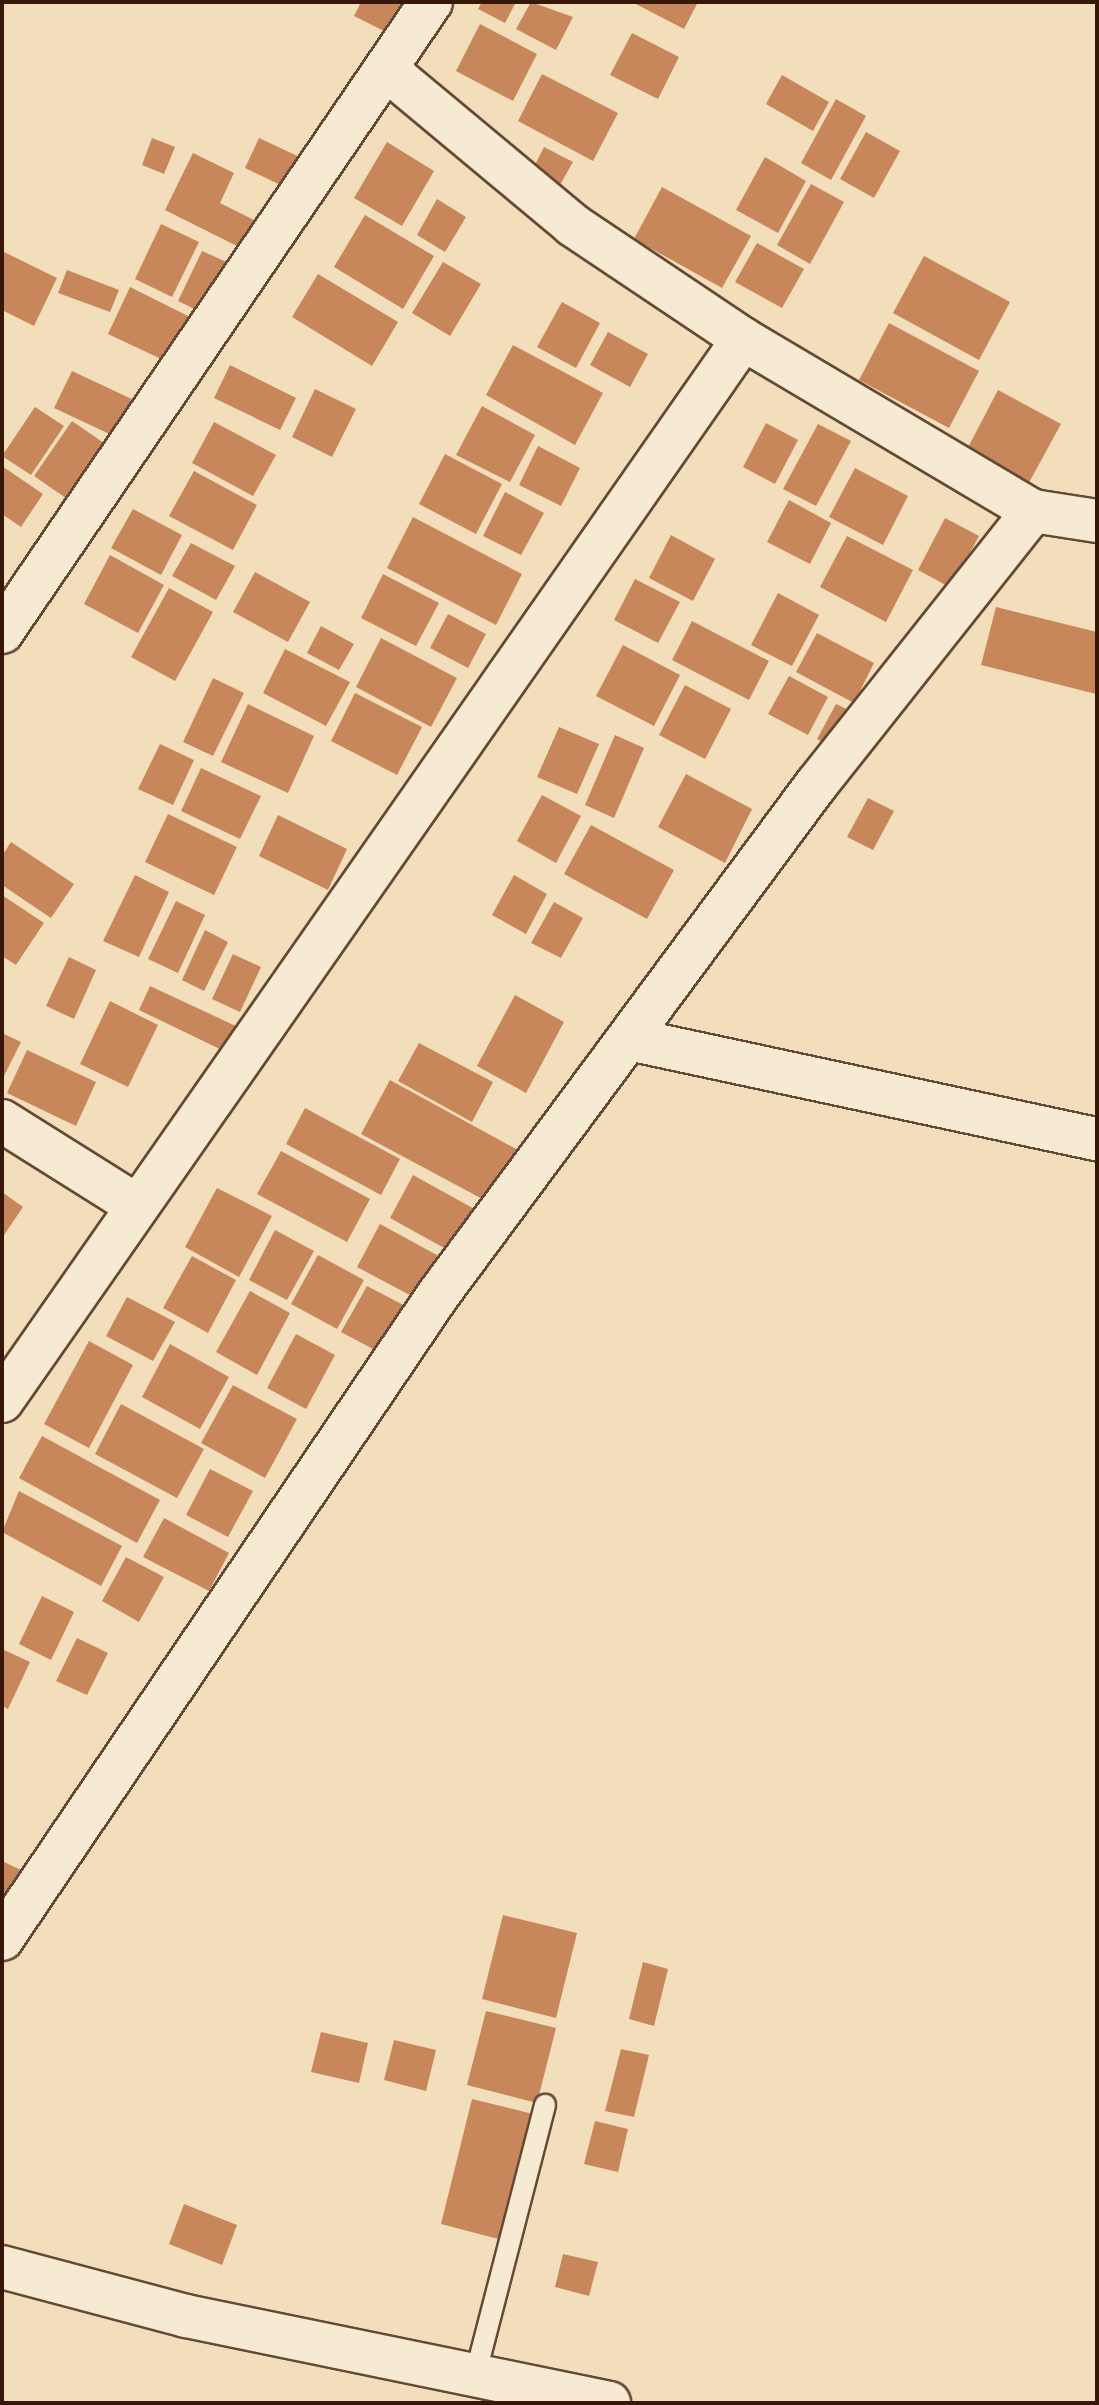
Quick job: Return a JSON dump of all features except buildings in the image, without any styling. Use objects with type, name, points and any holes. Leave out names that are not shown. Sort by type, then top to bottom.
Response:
[{"type":"street","points":[[2,632],[431,2]]},
{"type":"street","points":[[387,70],[573,225],[743,339],[1033,511],[1097,521]]},
{"type":"street","points":[[2,1401],[743,339]]},
{"type":"street","points":[[2,1939],[429,1308],[816,785],[1033,511]]},
{"type":"street","points":[[629,1039],[1097,1139]]},
{"type":"street","points":[[2,1121],[136,1205]]},
{"type":"street","points":[[2,2267],[186,2316],[476,2372],[609,2403]]},
{"type":"lane","points":[[476,2372],[545,2105]]}]
